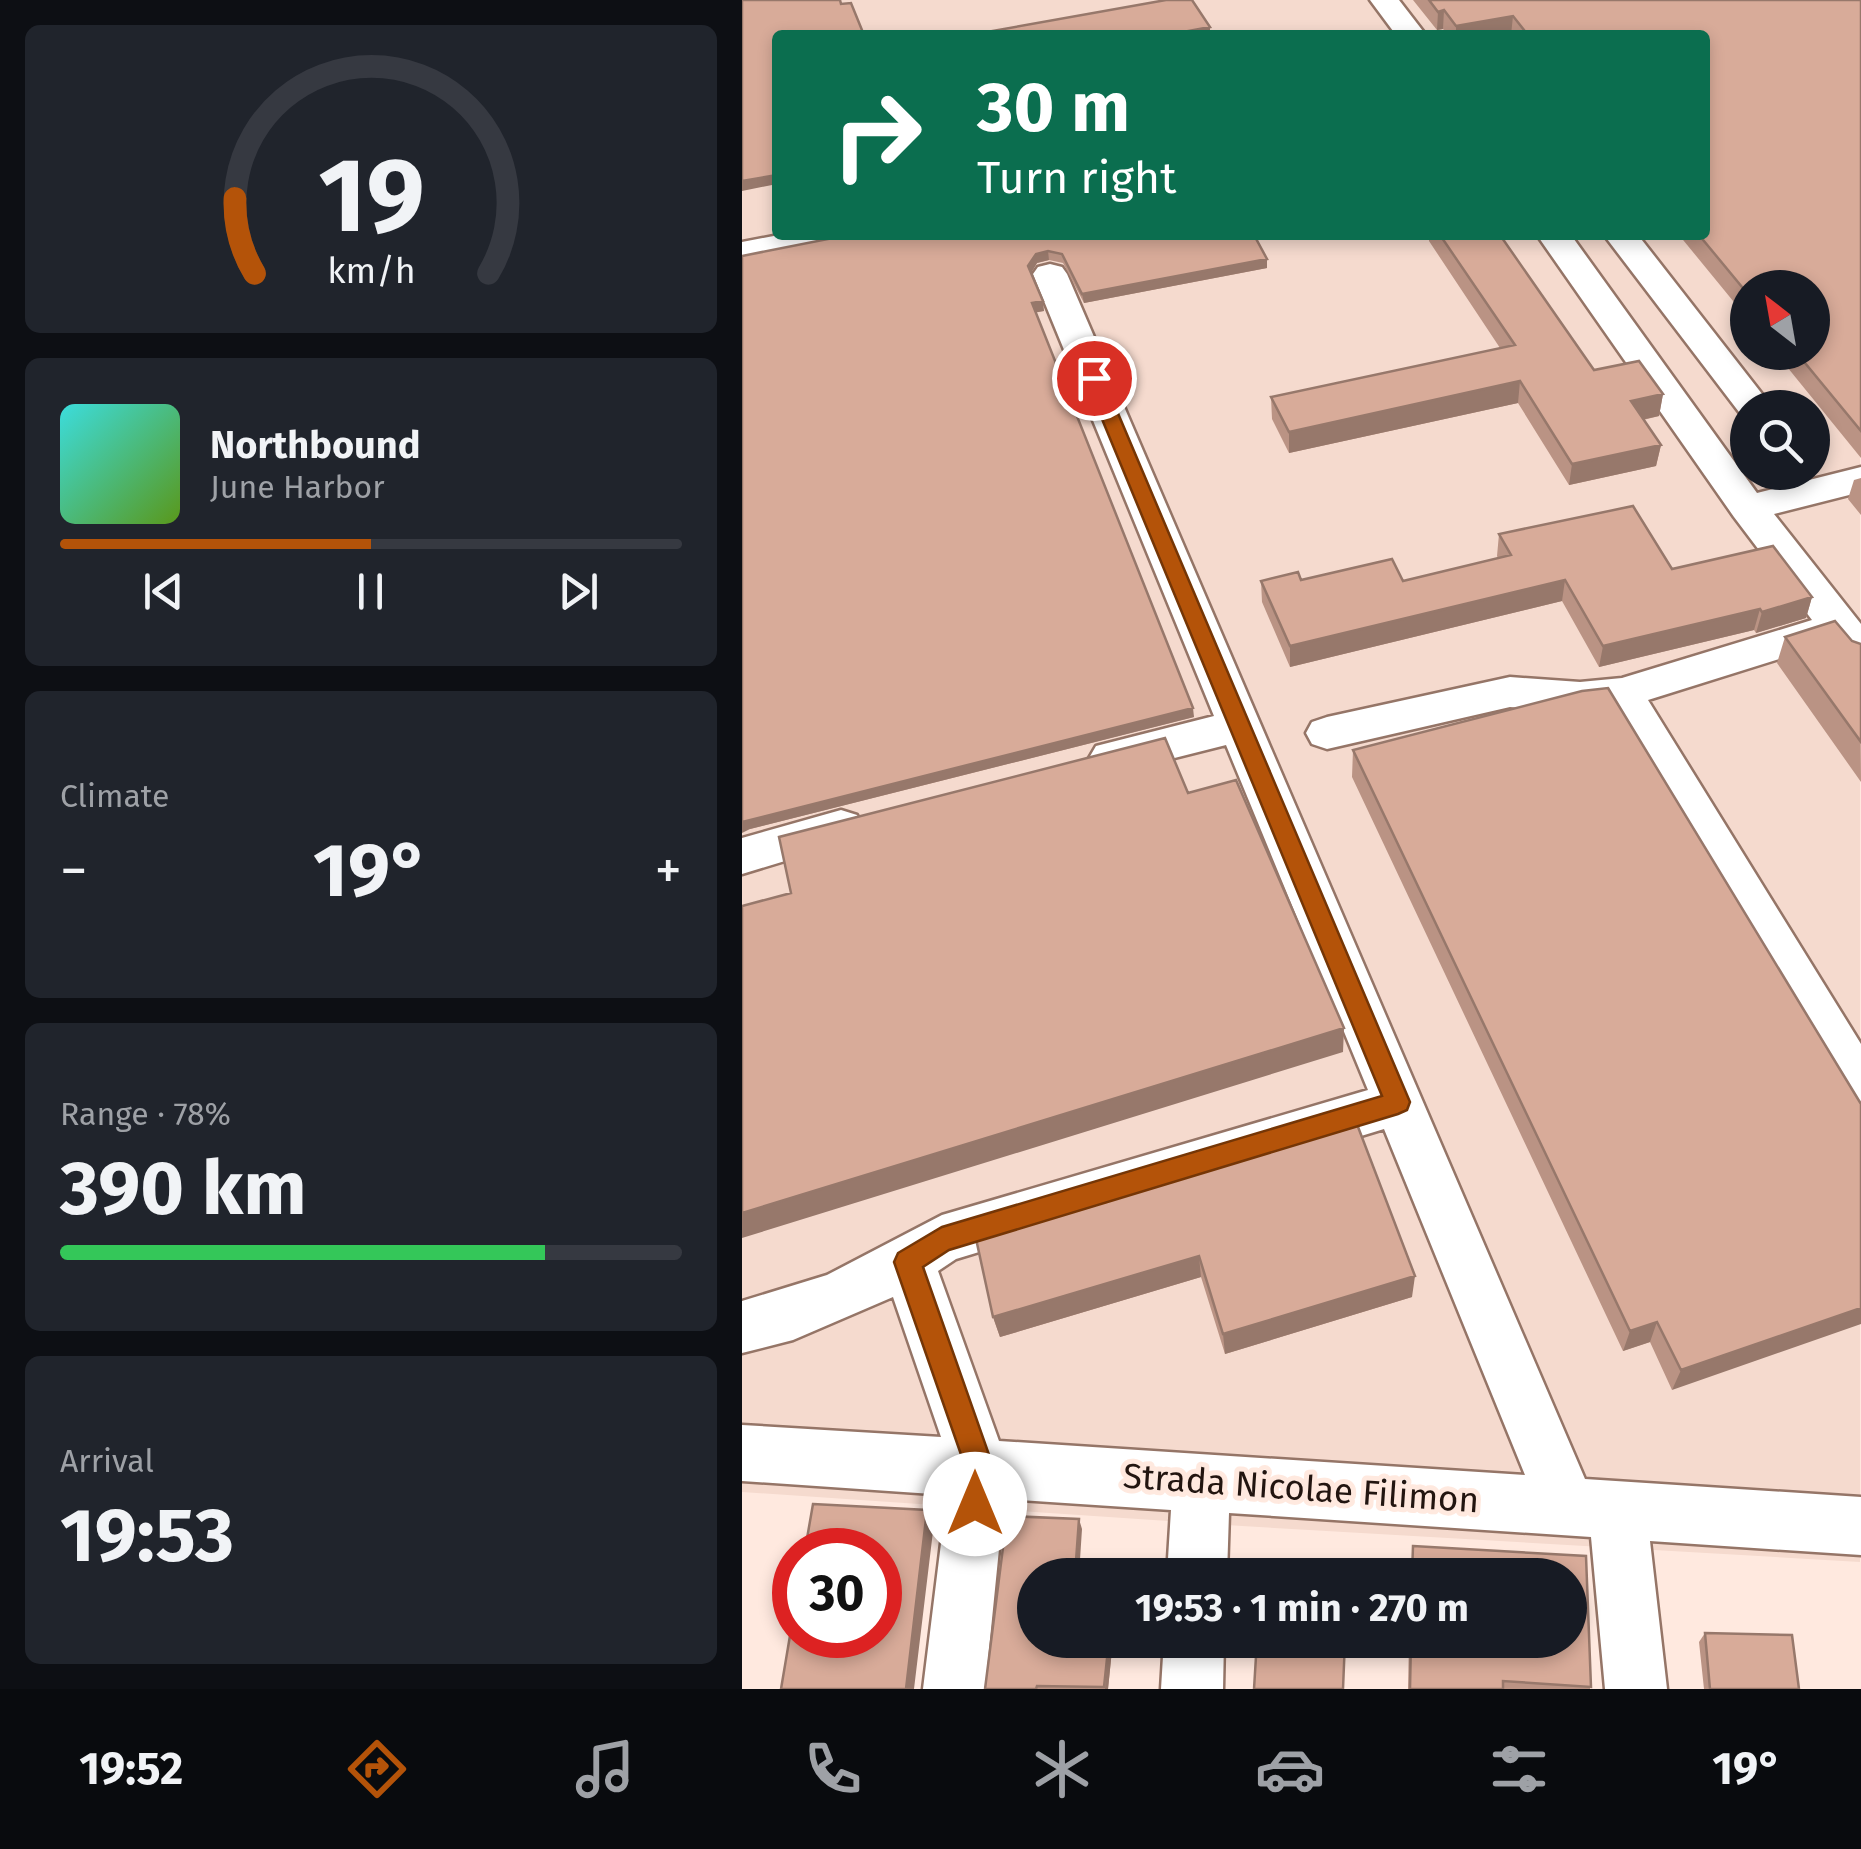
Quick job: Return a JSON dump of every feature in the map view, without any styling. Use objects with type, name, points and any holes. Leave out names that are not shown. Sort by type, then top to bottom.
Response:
[{"type":"street","points":[[1384,0],[1406,30]]},
{"type":"street","points":[[742,252],[805,240]]},
{"type":"street","points":[[1328,733],[1510,692],[1580,698],[1622,693],[1850,640],[1748,508],[1558,240]]},
{"type":"street","points":[[1624,240],[1741,390]]},
{"type":"street","points":[[1050,274],[1398,1102],[1592,1508],[1636,1689]]},
{"type":"street","points":[[1830,480],[1860,479]]},
{"type":"street","points":[[1748,508],[1791,490]]},
{"type":"street","points":[[1622,693],[1860,1089]]},
{"type":"street","points":[[1070,769],[1240,725]]},
{"type":"street","points":[[742,856],[880,817]]},
{"type":"street","points":[[742,1327],[777,1322],[908,1262],[942,1240],[1398,1102]]},
{"type":"street","points":[[908,1262],[979,1466],[954,1689]]},
{"type":"street","name":"Strada Nicolae Filimon","points":[[742,1453],[1860,1526]]},
{"type":"street","points":[[1198,1558],[1201,1481]]},
{"type":"street","points":[[1192,1689],[1193,1658]]},
{"type":"shaded area","points":[[742,0],[1860,0],[1860,1562],[742,1492]]},
{"type":"building","points":[[742,0],[851,3],[862,30],[772,30],[772,176],[742,181]]},
{"type":"building","points":[[1166,0],[1192,0],[1210,27],[1194,30],[998,30]]},
{"type":"building","points":[[1429,0],[1861,0],[1861,431],[1811,370],[1830,370],[1830,270],[1730,272],[1703,240],[1710,240],[1710,30],[1524,30],[1513,16],[1456,26],[1444,10],[1438,12]]},
{"type":"building","points":[[823,240],[1257,240],[1267,259],[1082,294],[1062,254],[1036,254],[1028,266],[1043,301],[1032,303],[1193,708],[742,822],[742,256]]},
{"type":"building","points":[[1443,240],[1503,240],[1594,370],[1639,361],[1663,394],[1631,401],[1661,445],[1572,464],[1520,381],[1289,432],[1271,397],[1515,345]]},
{"type":"building","points":[[1633,506],[1672,569],[1773,546],[1812,597],[1762,612],[1760,609],[1603,646],[1565,580],[1290,646],[1261,581],[1298,572],[1301,580],[1392,559],[1403,581],[1511,555],[1499,534]]},
{"type":"building","points":[[1835,621],[1852,641],[1861,644],[1861,742],[1785,637]]},
{"type":"building","points":[[1608,688],[1861,1104],[1861,1308],[1681,1370],[1657,1322],[1630,1331],[1353,750],[1582,691]]},
{"type":"building","points":[[1165,738],[1188,793],[1236,780],[1344,1028],[742,1213],[742,906],[791,893],[779,837]]},
{"type":"building","points":[[1355,1119],[1415,1276],[1223,1334],[1199,1256],[993,1317],[975,1234]]},
{"type":"building","points":[[813,1504],[927,1510],[906,1689],[781,1689],[786,1658],[902,1658],[902,1528],[809,1528]]},
{"type":"building","points":[[1007,1516],[1079,1519],[1076,1558],[1017,1558],[1017,1658],[1107,1658],[1104,1687],[985,1689]]},
{"type":"building","points":[[1413,1546],[1586,1558],[1413,1558]]},
{"type":"building","points":[[1587,1582],[1591,1687],[1503,1681],[1503,1689],[1410,1689],[1411,1658],[1587,1658]]},
{"type":"building","points":[[1705,1633],[1792,1635],[1799,1689],[1710,1689]]},
{"type":"building","points":[[1256,1658],[1344,1658],[1343,1689],[1254,1689]]},
{"type":"route","points":[[975,1504],[979,1466],[908,1262],[942,1240],[1398,1102],[1094,378]]}]
